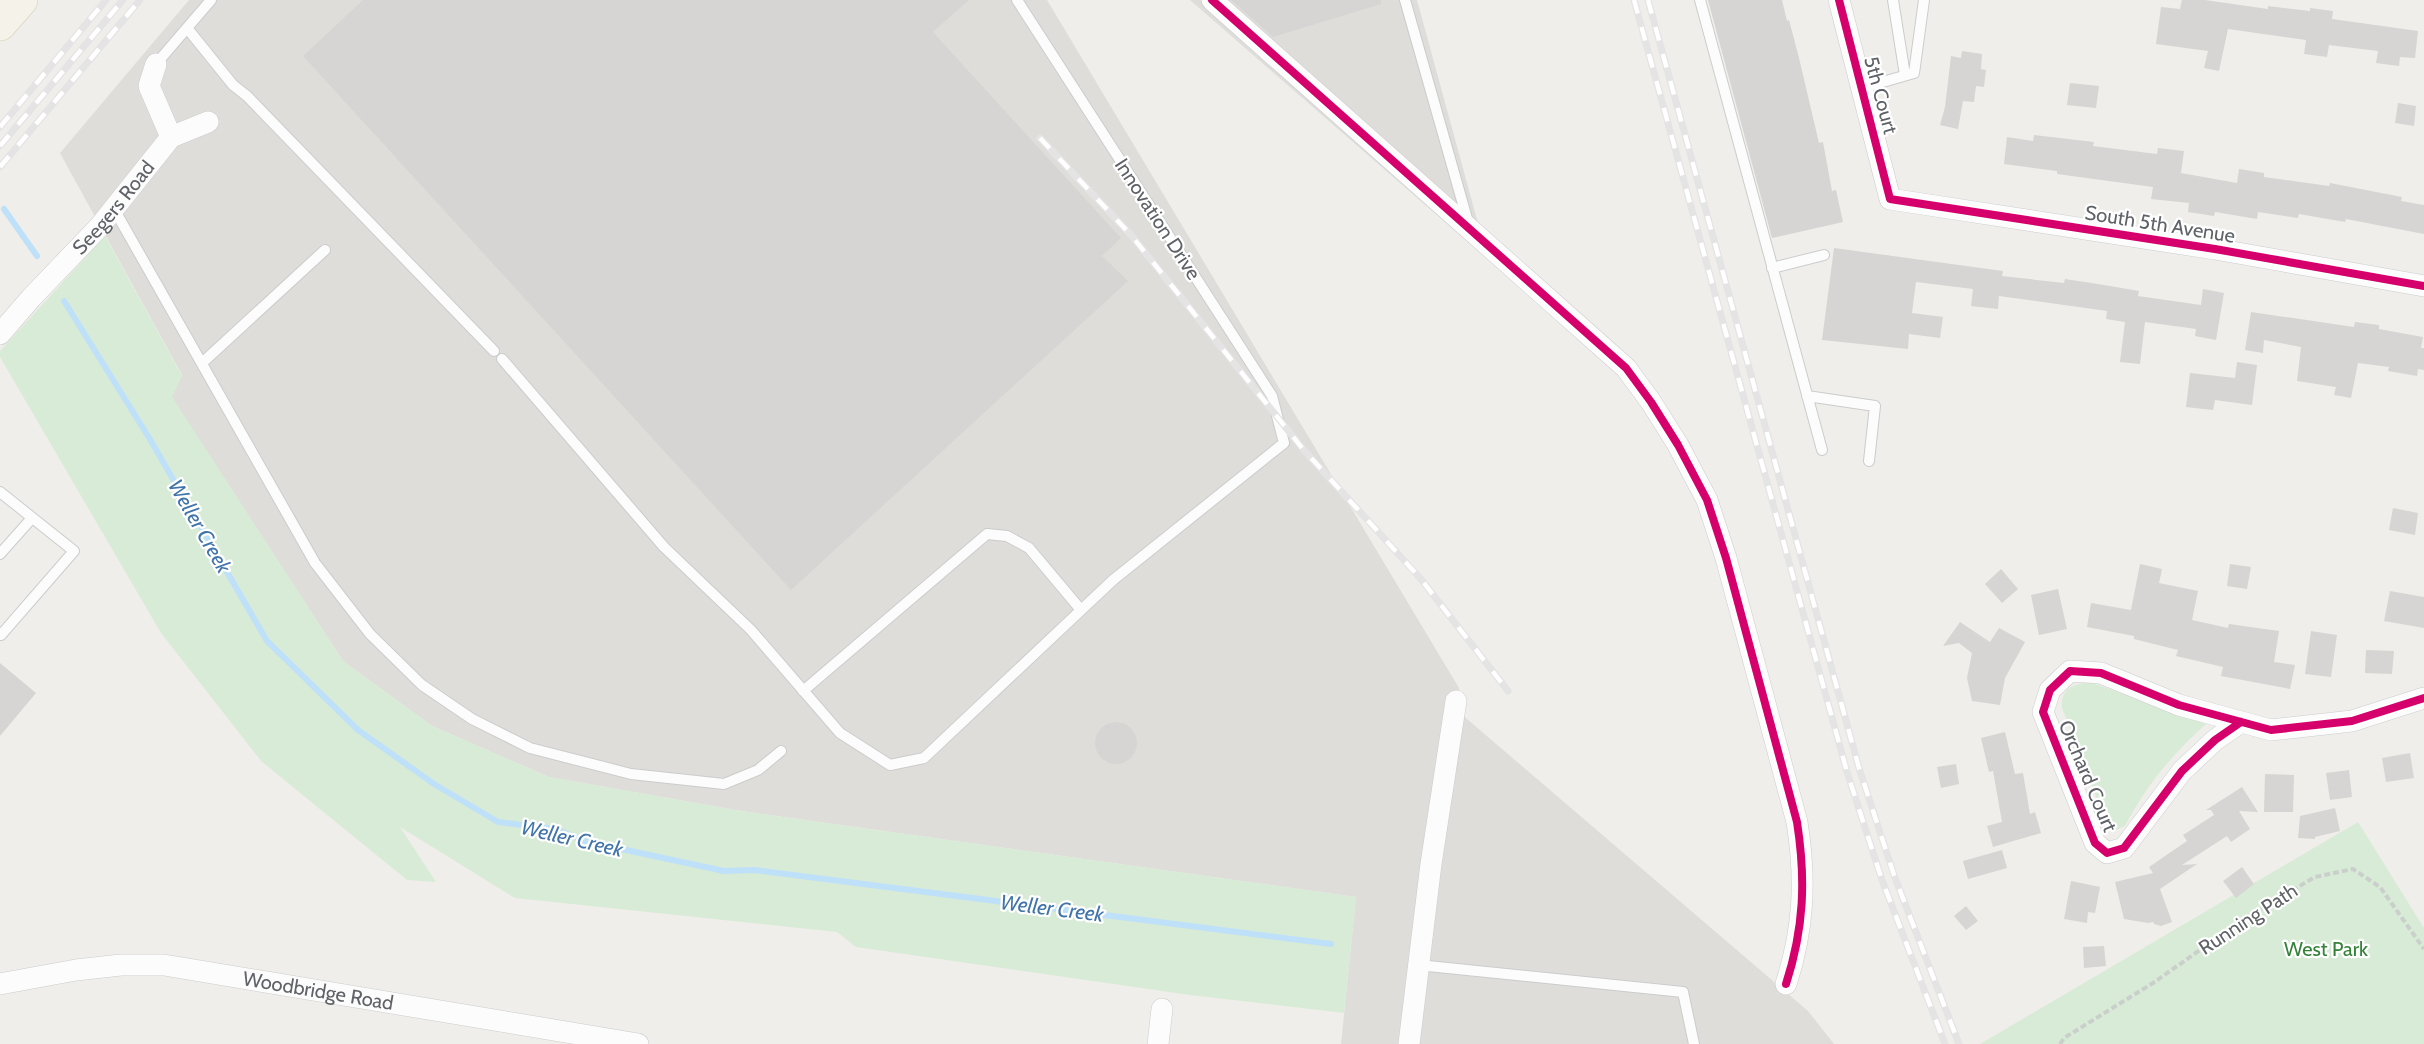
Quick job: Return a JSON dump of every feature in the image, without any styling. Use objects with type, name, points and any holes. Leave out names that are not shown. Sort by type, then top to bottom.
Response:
[{"type":"main road","points":[[0,24],[21,0]]},
{"type":"street","points":[[1212,0],[1626,368],[1678,445],[1707,500],[1729,568],[1797,822],[1802,852],[1802,922],[1796,953],[1785,984]]},
{"type":"street","name":"5th Court","points":[[1839,0],[1890,199]]},
{"type":"street","points":[[156,64],[149,86],[171,137],[208,122]]},
{"type":"street","name":"Seegers Road","points":[[0,334],[114,208],[171,137]]},
{"type":"street","name":"South 5th Avenue","points":[[1890,199],[2215,249],[2424,286]]},
{"type":"street","name":"Orchard Court","points":[[2241,722],[2215,740],[2182,771],[2124,848],[2107,853],[2096,843],[2043,712],[2049,690],[2070,671],[2101,673],[2179,705],[2271,730],[2352,721],[2424,698]]},
{"type":"street","points":[[1409,1044],[1418,965],[1456,701]]},
{"type":"street","name":"Woodbridge Road","points":[[0,984],[121,965],[164,965],[638,1044]]},
{"type":"street","points":[[1158,1044],[1162,1009]]},
{"type":"lane","points":[[156,64],[211,0]]},
{"type":"lane","name":"Innovation Drive","points":[[1017,0],[1272,396],[1284,444],[1113,580],[1081,610]]},
{"type":"lane","points":[[1405,0],[1470,229]]},
{"type":"lane","points":[[1700,0],[1822,450]]},
{"type":"lane","points":[[1893,0],[1905,75]]},
{"type":"lane","points":[[1862,88],[1914,73],[1924,0]]},
{"type":"lane","points":[[187,28],[232,85],[247,96],[498,355],[664,547],[751,630],[803,691],[840,733],[890,765],[924,758],[1081,610],[1029,548],[1007,536],[987,534],[951,562],[803,691]]},
{"type":"lane","points":[[114,208],[315,562],[378,642],[422,685],[472,719],[531,748],[631,774],[724,784],[758,770],[781,751]]},
{"type":"lane","points":[[202,363],[326,250]]},
{"type":"lane","points":[[1772,268],[1824,255]]},
{"type":"lane","points":[[1807,396],[1875,406],[1869,460]]},
{"type":"lane","points":[[0,492],[74,551],[0,634]]},
{"type":"lane","points":[[0,554],[32,518]]},
{"type":"lane","points":[[1418,965],[1683,992],[1694,1044]]},
{"type":"shaded area","points":[[189,0],[1047,0],[1459,688],[1460,713],[1808,1011],[1834,1044],[1341,1044],[1356,897],[741,811],[549,777],[432,726],[343,661],[171,397],[182,375],[60,153]]},
{"type":"shaded area","points":[[1190,0],[1417,0],[1479,227],[1469,243]]},
{"type":"green space","points":[[105,236],[182,376],[172,397],[343,661],[432,726],[549,777],[741,811],[1356,897],[1344,1013],[1190,995],[856,947],[837,932],[515,898],[400,827],[436,882],[407,880],[261,761],[161,633],[0,357],[0,351]]},
{"type":"green space","points":[[2090,682],[2206,724],[2161,771],[2125,826],[2116,830],[2105,820],[2062,708],[2062,701],[2069,688]]},
{"type":"green space","name":"West Park","points":[[2358,822],[2424,928],[2424,1044],[1980,1044]]},
{"type":"building","points":[[363,0],[969,0],[933,32],[1121,238],[1102,256],[1128,281],[791,590],[303,56]]},
{"type":"building","points":[[1231,0],[1381,0],[1381,4],[1273,37]]},
{"type":"building","points":[[1708,0],[1782,0],[1799,58],[1819,143],[1823,142],[1832,191],[1836,190],[1843,222],[1772,238]]},
{"type":"building","points":[[2182,0],[2205,0],[2268,9],[2268,6],[2333,11],[2332,19],[2418,31],[2415,58],[2400,57],[2399,66],[2376,63],[2378,51],[2329,45],[2327,57],[2304,54],[2306,40],[2228,29],[2219,71],[2204,68],[2208,51],[2156,44],[2161,7],[2180,9]]},
{"type":"building","points":[[1962,51],[1982,54],[1981,69],[1986,70],[1984,87],[1976,86],[1974,102],[1963,101],[1958,129],[1940,125],[1945,107],[1951,56],[1961,58]]},
{"type":"building","points":[[2070,83],[2099,86],[2096,108],[2067,105]]},
{"type":"building","points":[[2398,103],[2416,106],[2414,126],[2395,123]]},
{"type":"building","points":[[2034,135],[2094,142],[2093,146],[2157,154],[2158,148],[2184,151],[2181,173],[2237,183],[2239,169],[2264,173],[2264,177],[2329,186],[2330,183],[2402,197],[2401,201],[2424,205],[2424,234],[2346,219],[2345,222],[2299,214],[2298,218],[2258,212],[2257,219],[2215,212],[2214,216],[2188,212],[2189,203],[2151,199],[2153,187],[2004,164],[2007,137],[2033,141]]},
{"type":"building","points":[[1834,248],[2003,271],[2002,276],[2064,283],[2065,279],[2098,284],[2139,291],[2138,296],[2201,305],[2203,289],[2224,293],[2216,340],[2195,336],[2196,329],[2145,322],[2140,364],[2120,362],[2125,322],[2106,319],[2107,311],[1999,296],[1998,309],[1971,306],[1973,289],[1916,282],[1912,313],[1943,317],[1940,338],[1909,334],[1908,349],[1822,340]]},
{"type":"building","points":[[2251,312],[2354,327],[2355,322],[2379,325],[2379,329],[2423,337],[2421,348],[2424,348],[2424,370],[2418,369],[2417,376],[2388,371],[2389,367],[2358,363],[2351,398],[2334,395],[2336,387],[2297,381],[2301,347],[2264,340],[2263,353],[2245,350]]},
{"type":"building","points":[[2237,362],[2257,365],[2252,405],[2215,400],[2213,410],[2186,407],[2190,373],[2235,378]]},
{"type":"building","points":[[2393,508],[2418,513],[2415,535],[2389,530]]},
{"type":"building","points":[[2140,564],[2162,569],[2159,583],[2198,591],[2192,620],[2228,628],[2229,624],[2279,631],[2274,662],[2295,665],[2290,689],[2221,676],[2223,667],[2176,656],[2178,650],[2134,639],[2134,636],[2087,627],[2091,603],[2131,610]]},
{"type":"building","points":[[2230,564],[2251,567],[2247,589],[2227,586]]},
{"type":"building","points":[[2001,569],[2018,589],[2002,603],[1985,584]]},
{"type":"building","points":[[2058,589],[2067,629],[2039,635],[2031,595]]},
{"type":"building","points":[[2390,591],[2424,597],[2424,628],[2384,621]]},
{"type":"building","points":[[1960,622],[1990,642],[1999,628],[2025,642],[2005,678],[2000,705],[1972,701],[1967,678],[1972,653],[1959,643],[1943,646]]},
{"type":"building","points":[[2311,631],[2337,635],[2331,677],[2305,674]]},
{"type":"building","points":[[2366,650],[2394,651],[2392,674],[2365,673]]},
{"type":"building","points":[[0,663],[36,693],[0,736]]},
{"type":"building","points":[[1116,722],[1124,723],[1131,728],[1136,735],[1136,751],[1131,758],[1124,763],[1116,764],[1108,763],[1101,758],[1096,751],[1095,743],[1096,735],[1101,728],[1108,723]]},
{"type":"building","points":[[2005,732],[2015,774],[2023,773],[2030,814],[2035,812],[2041,833],[1993,847],[1987,826],[2002,822],[1993,771],[1989,772],[1981,738]]},
{"type":"building","points":[[2410,753],[2414,778],[2386,782],[2382,758]]},
{"type":"building","points":[[1956,764],[1959,784],[1941,788],[1937,767]]},
{"type":"building","points":[[2349,770],[2352,797],[2330,800],[2326,773]]},
{"type":"building","points":[[2265,774],[2294,775],[2293,812],[2264,812]]},
{"type":"building","points":[[2242,787],[2258,812],[2239,811],[2250,829],[2231,842],[2227,836],[2182,865],[2197,864],[2160,889],[2172,922],[2161,926],[2153,922],[2124,919],[2115,882],[2153,873],[2149,867],[2187,841],[2183,835],[2214,815],[2211,810],[2206,810]]},
{"type":"building","points":[[2335,808],[2340,831],[2315,837],[2315,839],[2298,838],[2300,816]]},
{"type":"building","points":[[2002,850],[2007,868],[1968,879],[1963,861]]},
{"type":"building","points":[[2242,867],[2254,884],[2236,898],[2223,881]]},
{"type":"building","points":[[2071,881],[2100,887],[2095,913],[2088,912],[2087,923],[2064,919]]},
{"type":"building","points":[[1966,906],[1978,921],[1966,930],[1954,916]]},
{"type":"building","points":[[2104,946],[2106,966],[2084,968],[2083,947]]},
{"type":"waterway","name":"Weller Creek","points":[[4,209],[37,256]]},
{"type":"waterway","name":"Weller Creek","points":[[64,301],[148,436],[267,641],[358,730],[434,784],[498,822],[556,829],[584,841],[724,871],[754,870],[1331,944]]},
{"type":"railway","points":[[0,127],[106,0]]},
{"type":"railway","points":[[0,146],[123,0]]},
{"type":"railway","points":[[0,167],[140,0]]},
{"type":"railway","points":[[1634,0],[1847,772],[1882,880],[1945,1044]]},
{"type":"railway","points":[[1648,0],[1859,768],[1894,875],[1959,1044]]},
{"type":"railway","points":[[1040,138],[1131,235],[1303,449],[1420,578],[1508,691]]},
{"type":"cycle path","points":[[1212,0],[1626,368],[1678,445],[1707,500],[1726,558],[1797,822],[1802,864],[1802,904],[1797,943],[1786,984]]},
{"type":"cycle path","points":[[1839,0],[1890,199],[2215,249],[2424,286]]},
{"type":"cycle path","points":[[2241,722],[2215,740],[2182,771],[2124,848],[2107,853],[2095,843],[2043,712],[2050,690],[2070,671],[2101,673],[2179,705],[2271,730],[2352,721],[2424,698]]}]
